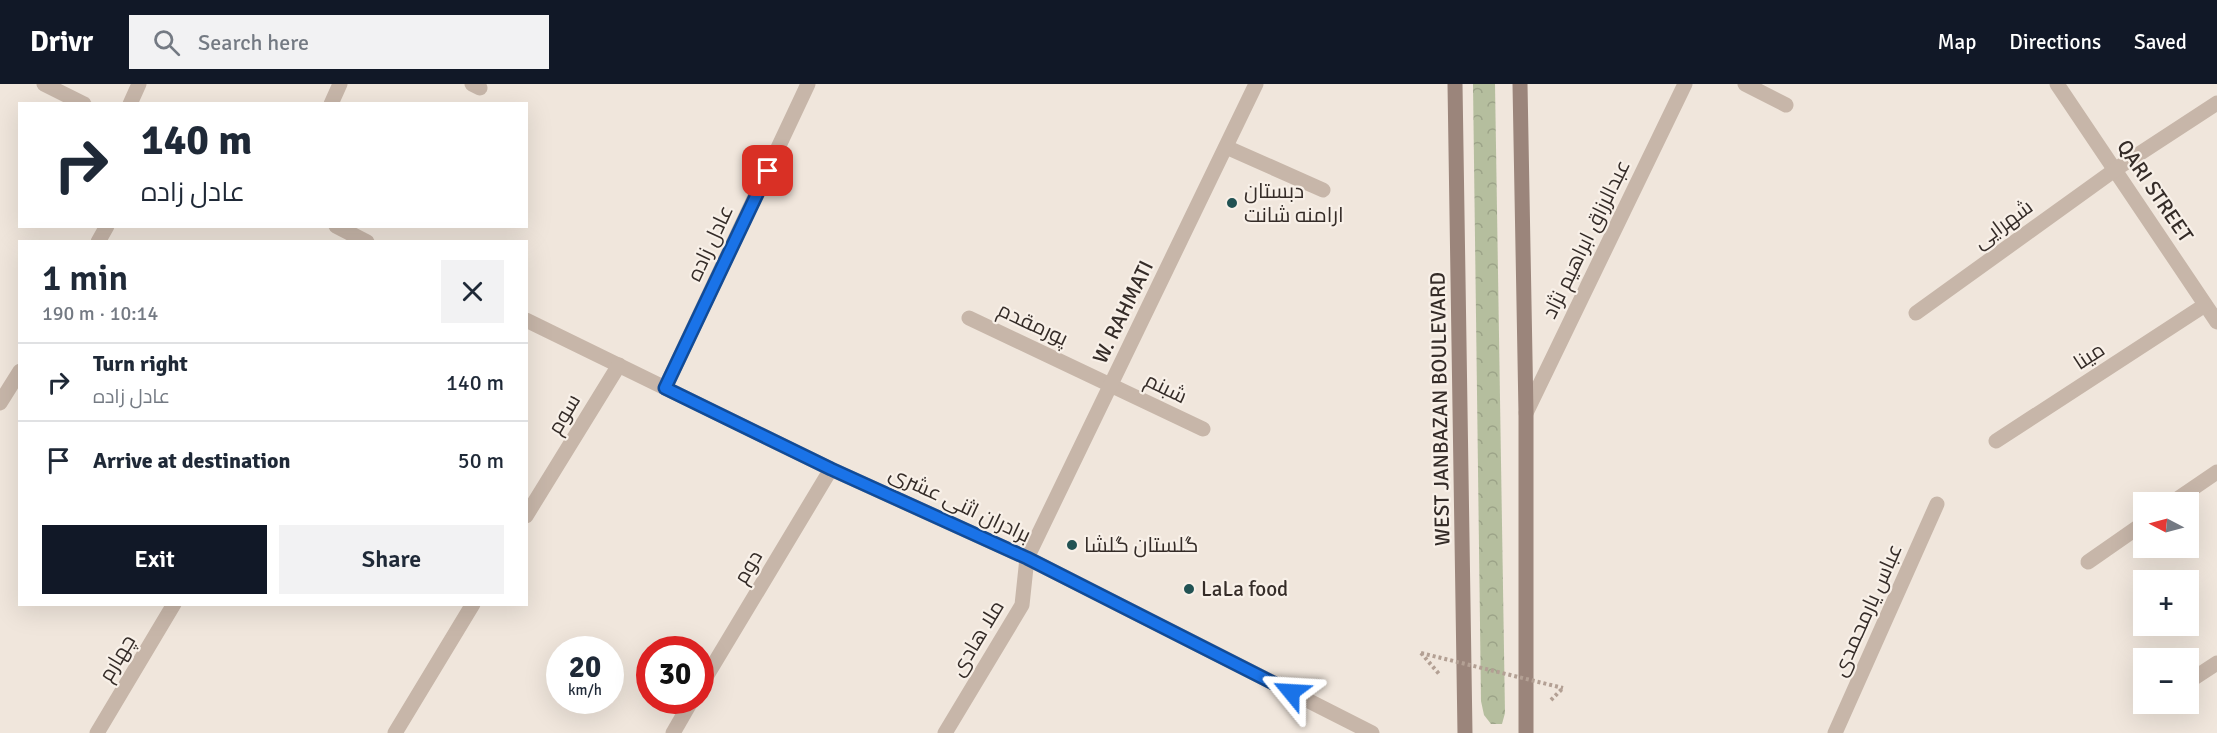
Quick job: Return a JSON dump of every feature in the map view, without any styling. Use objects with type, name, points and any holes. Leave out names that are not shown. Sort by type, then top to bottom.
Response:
[{"type":"main road","name":"WEST JANBAZAN BOULEVARD","points":[[1455,84],[1465,733]]},
{"type":"main road","points":[[1520,84],[1526,413],[1526,733]]},
{"type":"street","points":[[44,84],[80,102]]},
{"type":"street","points":[[131,102],[139,84]]},
{"type":"street","points":[[332,102],[340,84]]},
{"type":"street","name":"عادل زاده","points":[[665,388],[808,84]]},
{"type":"street","name":"W. RAHMATI","points":[[1027,558],[1256,84]]},
{"type":"street","name":"عبدالرزاق ابراهیم نژاد","points":[[1526,413],[1685,84]]},
{"type":"street","points":[[1745,84],[1786,105]]},
{"type":"street","name":"QARI STREET","points":[[2057,84],[2217,322]]},
{"type":"street","name":"شهرایی","points":[[1916,313],[2116,169],[2217,103]]},
{"type":"street","points":[[1226,147],[1323,190]]},
{"type":"street","points":[[340,228],[363,240]]},
{"type":"street","name":"مینا","points":[[1996,441],[2205,305]]},
{"type":"street","name":"پورمقدم","points":[[969,318],[1111,384]]},
{"type":"street","name":"برادران اثنی عشری","points":[[528,321],[831,469],[1027,558],[1372,733]]},
{"type":"street","name":"سوم","points":[[528,513],[619,365]]},
{"type":"street","points":[[0,403],[18,374]]},
{"type":"street","name":"شبنم","points":[[1111,384],[1203,429]]},
{"type":"street","name":"دوم","points":[[714,664],[831,469]]},
{"type":"street","points":[[2188,492],[2217,472]]},
{"type":"street","name":"عباس یارمحمدی","points":[[1835,733],[1937,504]]},
{"type":"street","points":[[2088,562],[2133,531]]},
{"type":"street","name":"ملا هادی","points":[[945,733],[1022,605],[1027,558]]},
{"type":"street","name":"چهارم","points":[[97,733],[173,606]]},
{"type":"street","points":[[395,733],[472,606]]},
{"type":"street","points":[[2199,675],[2217,663]]},
{"type":"street","points":[[673,733],[684,714]]},
{"type":"path","points":[[1421,653],[1563,688]]},
{"type":"green space","points":[[1473,84],[1495,84],[1505,713],[1502,724],[1491,724],[1484,715],[1481,701]]},
{"type":"place","name":"دبستان ارامنه شانت","points":[[1232,203]]},
{"type":"place","name":"گلستان گلشا","points":[[1072,545]]},
{"type":"place","name":"LaLa food","points":[[1189,589]]},
{"type":"route","points":[[768,171],[665,388],[831,469],[1027,558],[1291,692]]}]
